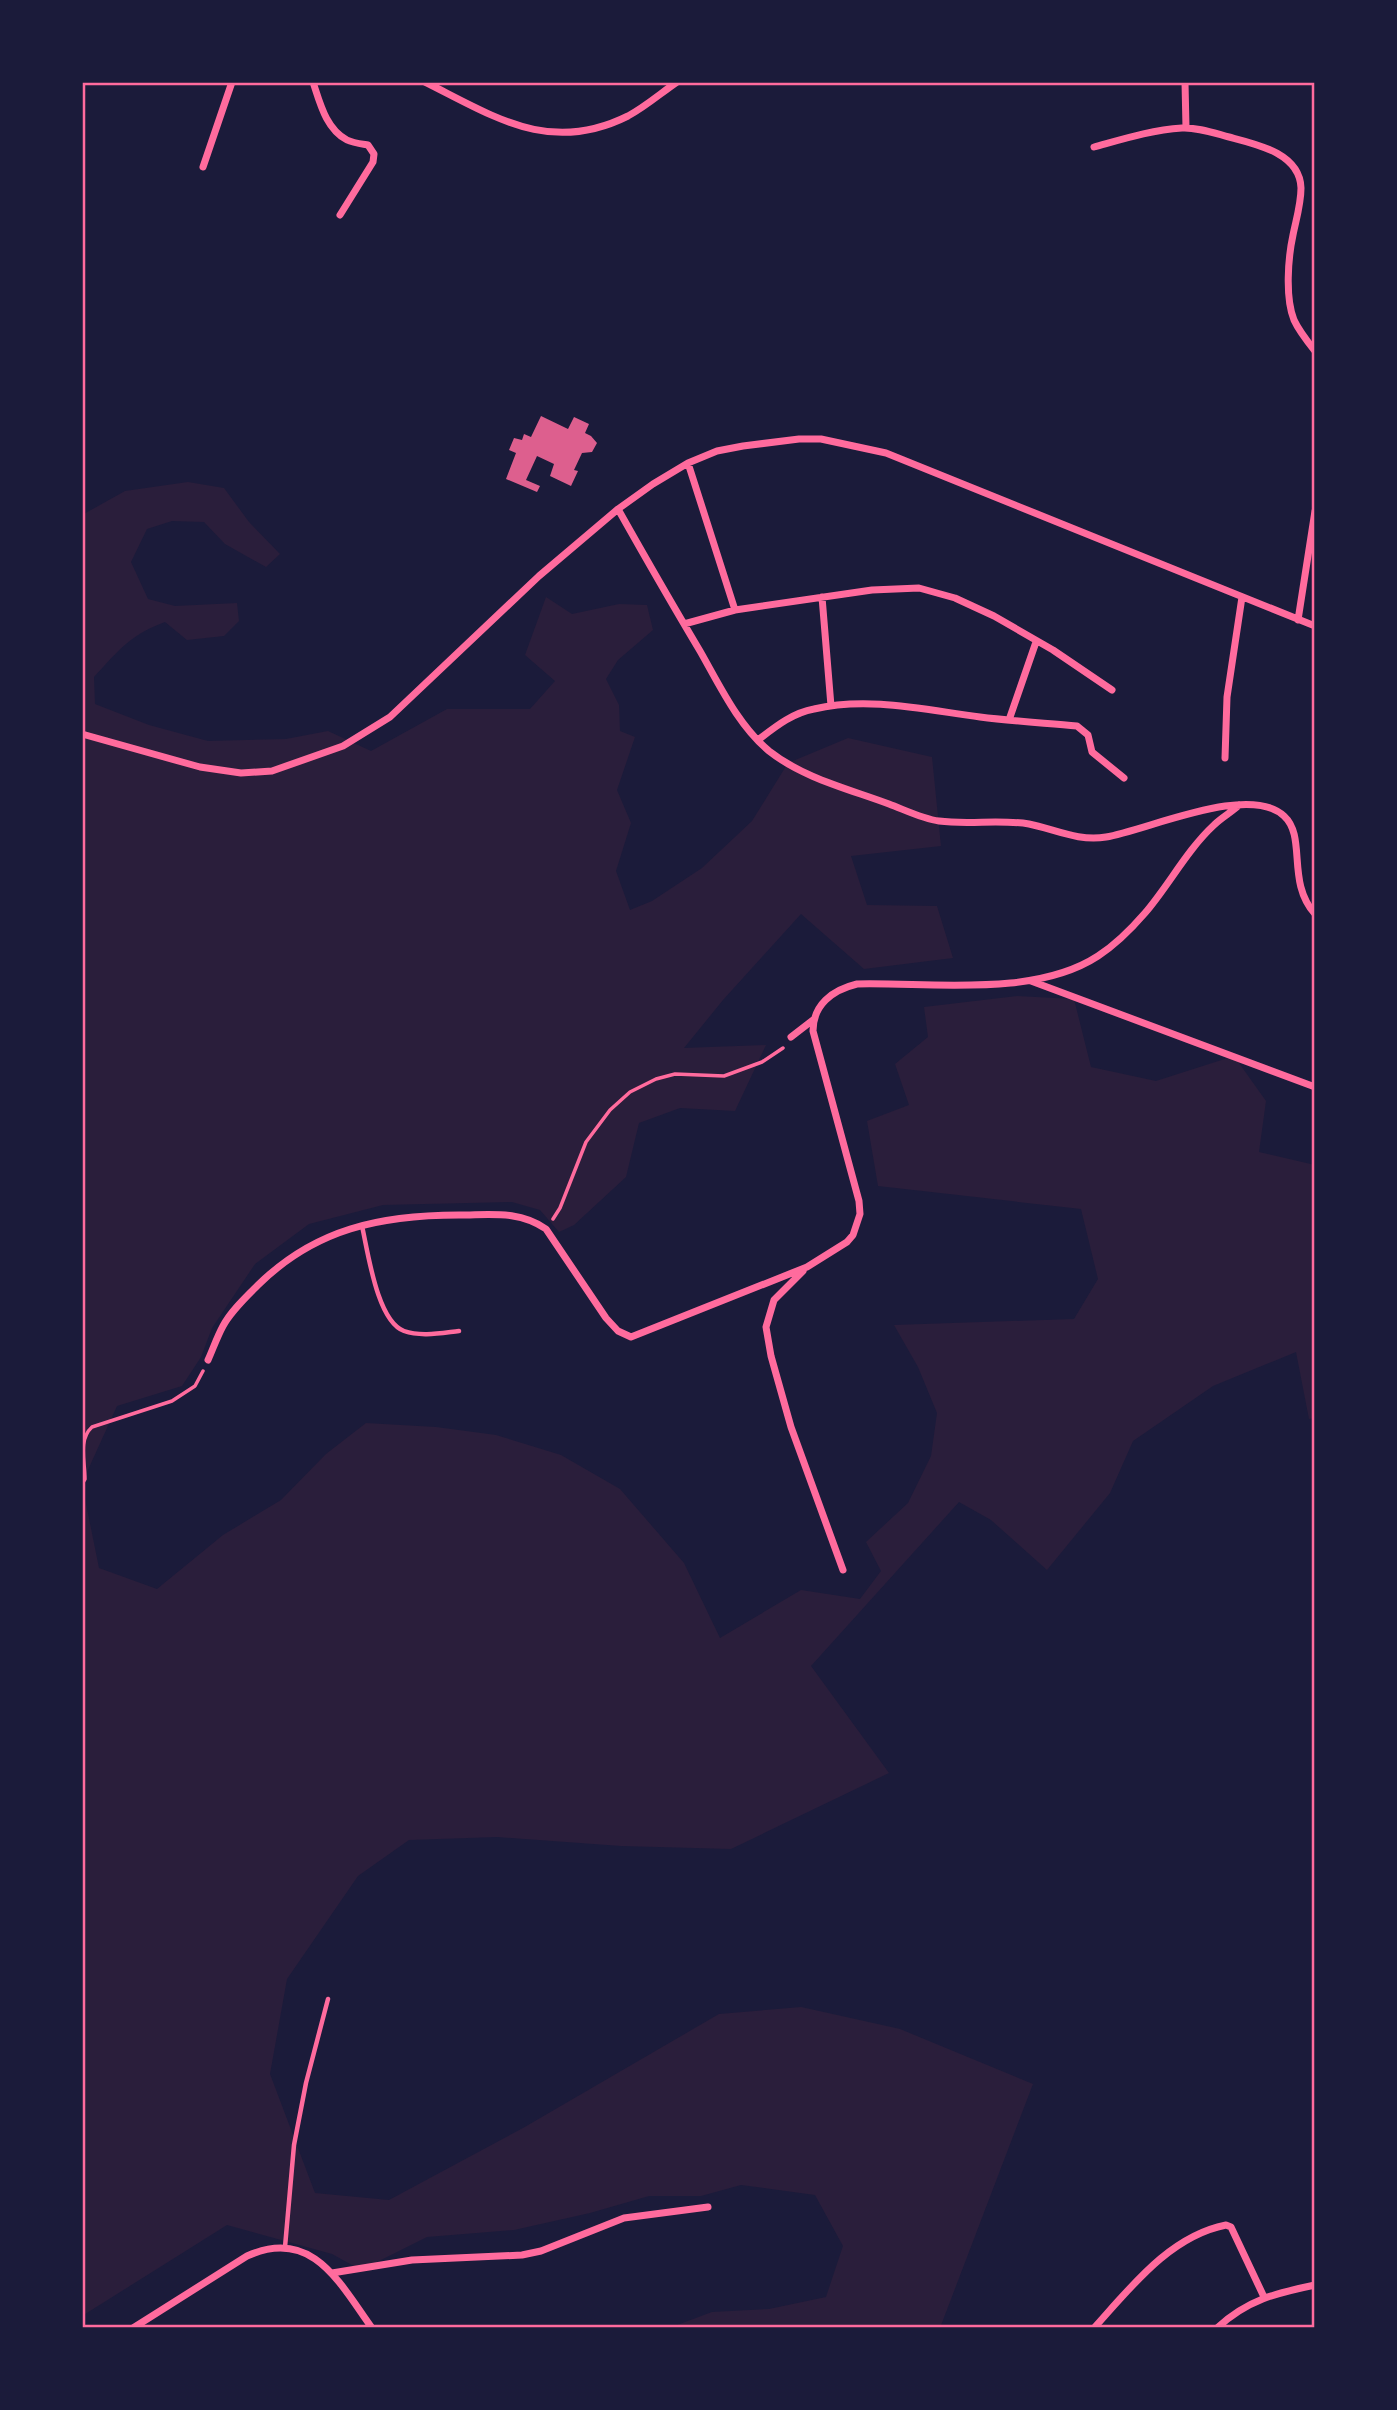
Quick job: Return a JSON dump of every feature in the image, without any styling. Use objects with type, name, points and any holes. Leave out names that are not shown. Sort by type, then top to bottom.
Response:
[{"type":"street","points":[[203,167],[232,82]]},
{"type":"street","points":[[313,82],[332,128],[347,140],[369,145],[374,154],[373,162],[340,215]]},
{"type":"street","points":[[425,82],[488,114],[537,131],[566,134],[599,128],[630,115],[677,82]]},
{"type":"street","points":[[1185,82],[1186,128]]},
{"type":"street","points":[[1094,148],[1151,131],[1186,128],[1257,144],[1278,153],[1298,172],[1301,188],[1290,249],[1289,286],[1293,318],[1315,351]]},
{"type":"street","points":[[82,734],[200,767],[241,773],[272,771],[343,746],[390,717],[539,576],[618,509],[653,484],[688,463],[718,452],[799,439],[821,439],[886,453],[1298,620],[1314,624]]},
{"type":"street","points":[[688,463],[735,610]]},
{"type":"street","points":[[618,509],[739,718],[770,752],[804,773],[936,821],[1028,824],[1095,839],[1142,828],[1194,811],[1257,804],[1284,816],[1291,825],[1295,837],[1298,880],[1305,902],[1315,914]]},
{"type":"street","points":[[1298,620],[1315,511]]},
{"type":"street","points":[[684,624],[735,610],[872,590],[919,588],[955,598],[994,616],[1053,650],[1112,690]]},
{"type":"street","points":[[822,597],[831,706]]},
{"type":"street","points":[[1225,758],[1227,697],[1242,597]]},
{"type":"street","points":[[1009,720],[1036,642]]},
{"type":"street","points":[[758,740],[784,721],[812,709],[892,705],[1077,726],[1088,735],[1092,752],[1124,778]]},
{"type":"street","points":[[791,1037],[813,1020],[822,1003],[844,987],[857,984],[938,986],[1030,980],[1066,971],[1097,957],[1145,914],[1214,824],[1240,805]]},
{"type":"street","points":[[1030,980],[1315,1087]]},
{"type":"street","points":[[208,1360],[224,1324],[275,1269],[320,1239],[362,1226],[419,1215],[488,1214],[532,1219],[546,1229],[606,1318],[618,1331],[631,1337],[807,1267],[847,1242],[858,1225],[860,1214],[856,1187],[818,1054],[813,1020]]},
{"type":"street","points":[[807,1267],[774,1300],[766,1327],[771,1356],[791,1427],[843,1570]]},
{"type":"street","points":[[332,2273],[412,2260],[522,2255],[541,2251],[624,2218],[708,2207]]},
{"type":"street","points":[[1094,2328],[1165,2255],[1200,2232],[1226,2225],[1231,2227],[1265,2297]]},
{"type":"street","points":[[133,2328],[247,2256],[264,2248],[285,2247],[309,2253],[332,2273],[372,2328]]},
{"type":"street","points":[[1217,2328],[1248,2305],[1265,2297],[1315,2285]]},
{"type":"lane","points":[[362,1226],[378,1292],[388,1317],[401,1330],[419,1334],[459,1331]]},
{"type":"lane","points":[[285,2247],[294,2145],[306,2083],[328,1999]]},
{"type":"path","points":[[546,1229],[560,1208],[586,1142],[610,1110],[630,1092],[656,1079],[675,1074],[724,1076],[762,1062],[780,1051],[791,1037]]},
{"type":"path","points":[[82,1484],[85,1479],[83,1445],[85,1434],[92,1427],[172,1401],[195,1386],[208,1360]]},
{"type":"shaded area","points":[[188,482],[224,488],[249,522],[280,554],[266,567],[225,544],[204,522],[172,521],[147,529],[131,562],[148,599],[175,606],[237,603],[239,621],[224,636],[187,640],[165,622],[143,632],[118,651],[94,677],[95,704],[149,725],[208,741],[286,739],[328,731],[371,751],[447,709],[530,709],[555,681],[525,655],[546,597],[572,614],[619,604],[647,605],[653,630],[618,660],[606,679],[619,705],[620,731],[635,737],[617,790],[631,823],[616,871],[630,910],[652,901],[702,868],[752,821],[788,763],[848,738],[932,757],[941,846],[851,856],[867,905],[937,906],[953,958],[864,969],[801,914],[723,1000],[684,1048],[766,1045],[735,1111],[680,1108],[639,1123],[626,1177],[574,1225],[559,1232],[540,1210],[512,1202],[383,1205],[309,1224],[255,1264],[212,1328],[201,1357],[182,1386],[117,1406],[82,1483],[82,515],[125,491]]},
{"type":"shaded area","points":[[1017,996],[1074,999],[1091,1067],[1156,1081],[1234,1056],[1266,1101],[1259,1152],[1315,1165],[1315,1418],[1309,1419],[1296,1352],[1213,1386],[1133,1441],[1110,1493],[1047,1570],[991,1520],[959,1502],[811,1666],[889,1773],[731,1849],[621,1846],[497,1837],[409,1840],[358,1876],[287,1979],[270,2074],[315,2193],[389,2200],[523,2128],[719,2014],[801,2007],[900,2029],[1033,2084],[940,2328],[669,2328],[712,2312],[769,2309],[826,2297],[843,2246],[815,2195],[741,2185],[701,2196],[649,2196],[514,2230],[427,2237],[361,2270],[332,2254],[227,2225],[82,2316],[82,1484],[99,1568],[157,1589],[223,1535],[281,1500],[326,1454],[366,1423],[436,1427],[496,1435],[561,1455],[620,1489],[684,1563],[720,1638],[801,1590],[860,1599],[881,1571],[866,1542],[908,1503],[931,1456],[937,1413],[918,1367],[894,1325],[1074,1319],[1098,1279],[1081,1209],[878,1186],[867,1121],[909,1105],[895,1064],[928,1037],[924,1007]]},
{"type":"building","points":[[541,416],[568,429],[574,417],[589,424],[585,433],[597,443],[592,452],[582,453],[574,470],[578,471],[571,486],[550,476],[554,464],[537,456],[526,480],[540,486],[537,492],[506,479],[516,453],[509,450],[514,438],[522,440],[524,434],[531,437]]}]
